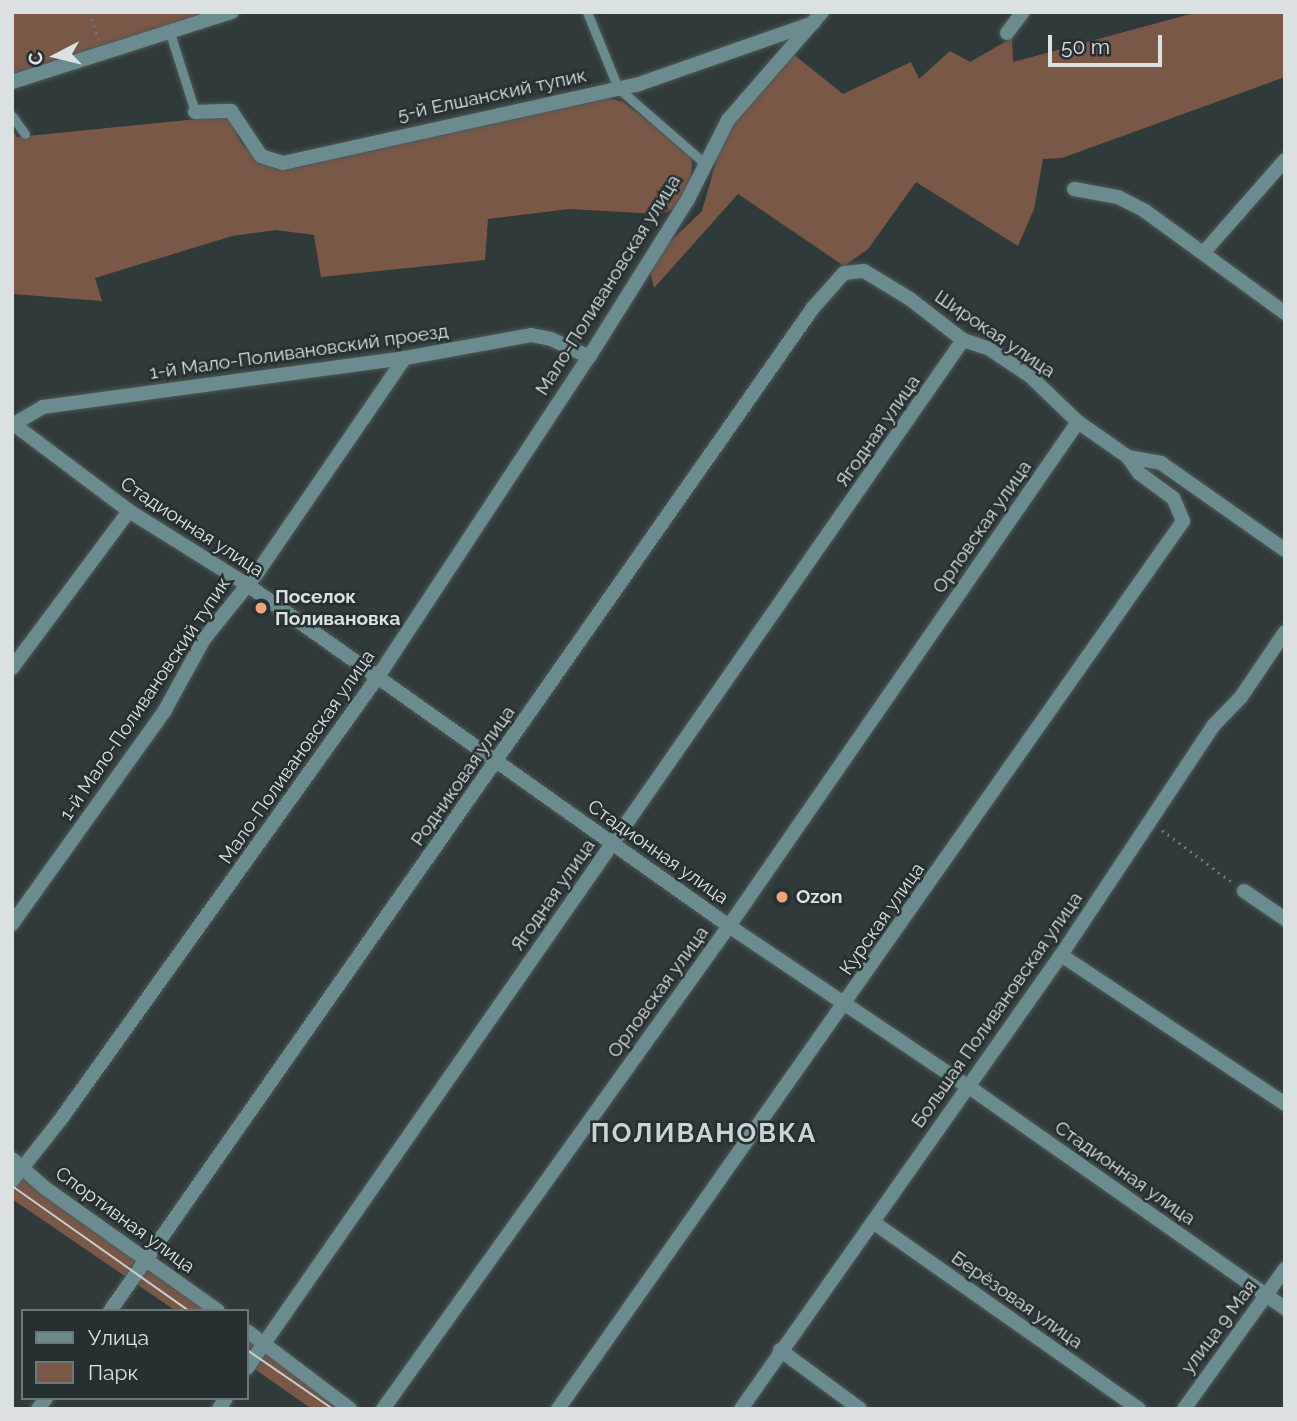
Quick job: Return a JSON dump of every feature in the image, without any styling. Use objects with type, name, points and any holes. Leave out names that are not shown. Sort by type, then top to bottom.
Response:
[{"type":"street","points":[[12,82],[232,12]]},
{"type":"street","points":[[1007,33],[1023,12]]},
{"type":"street","name":"5-й Елшанский тупик","points":[[195,112],[231,111],[261,156],[283,163],[636,85],[818,17]]},
{"type":"street","name":"Мало-Поливановская улица","points":[[12,1181],[18,1163],[377,678],[589,357],[688,200],[703,162],[728,120],[818,17]]},
{"type":"street","points":[[1205,251],[1285,160]]},
{"type":"street","points":[[1074,189],[1118,197],[1205,251],[1285,313]]},
{"type":"street","name":"Широкая улица","points":[[853,269],[864,271],[910,299],[963,340],[988,348],[1030,376],[1078,422],[1128,457],[1161,463],[1285,550]]},
{"type":"street","name":"Родниковая улица","points":[[111,1309],[812,309],[835,281],[853,269]]},
{"type":"street","name":"1-й Мало-Поливановский проезд","points":[[13,424],[43,407],[405,358],[531,335],[551,339],[589,357]]},
{"type":"street","name":"Ягодная улица","points":[[248,1366],[262,1342],[963,340]]},
{"type":"street","name":"1-й Мало-Поливановский тупик","points":[[12,924],[164,710],[204,639],[325,478],[405,358]]},
{"type":"street","name":"Орловская улица","points":[[383,1409],[729,926],[1078,422]]},
{"type":"street","name":"Стадионная улица","points":[[13,424],[129,511],[246,584],[729,926],[969,1087],[1285,1308]]},
{"type":"street","name":"Курская улица","points":[[558,1409],[1184,521],[1173,498],[1139,473],[1128,457]]},
{"type":"street","points":[[12,668],[129,511]]},
{"type":"street","name":"Большая Поливановская улица","points":[[741,1409],[780,1350],[817,1307],[847,1253],[873,1222],[947,1111],[969,1087],[1149,820],[1285,632]]},
{"type":"street","points":[[1244,891],[1285,919]]},
{"type":"street","points":[[1061,954],[1285,1104]]},
{"type":"street","name":"Спортивная улица","points":[[18,1163],[45,1188],[215,1309]]},
{"type":"street","name":"Берёзовая улица","points":[[873,1222],[1139,1409]]},
{"type":"street","name":"улица 9 Мая","points":[[1184,1409],[1250,1312],[1268,1296],[1285,1269]]},
{"type":"street","points":[[248,1332],[350,1409]]},
{"type":"street","points":[[780,1350],[860,1409]]},
{"type":"lane","points":[[587,12],[618,88],[703,162]]},
{"type":"lane","points":[[170,33],[195,112]]},
{"type":"lane","points":[[12,116],[25,134]]},
{"type":"path","points":[[89,12],[104,52]]},
{"type":"path","points":[[1149,820],[1244,891]]},
{"type":"green space","points":[[12,12],[217,12],[12,75]]},
{"type":"green space","points":[[1198,12],[1285,12],[1285,77],[1062,158],[1043,159],[1034,209],[1018,246],[916,182],[868,249],[844,266],[738,194],[654,288],[648,263],[702,211],[726,126],[793,54],[843,94],[911,62],[919,79],[950,51],[970,62],[1012,38],[1013,62]]},
{"type":"green space","points":[[609,98],[623,102],[685,149],[692,160],[690,203],[660,214],[569,209],[488,219],[485,260],[321,277],[314,235],[276,230],[232,236],[95,278],[102,301],[12,294],[12,129],[17,137],[228,116],[240,141],[260,161]]},
{"type":"green space","points":[[12,1168],[210,1309],[173,1309],[12,1199]]},
{"type":"green space","points":[[248,1335],[347,1409],[312,1409],[248,1364]]},
{"type":"tram line","points":[[12,1186],[186,1309]]},
{"type":"tram line","points":[[248,1351],[333,1409]]},
{"type":"place","name":"Поселок Поливановка","points":[[261,608]]},
{"type":"place","name":"Ozon","points":[[782,897]]},
{"type":"district","name":"ПОЛИВАНОВКА","points":[[704,1134]]}]
